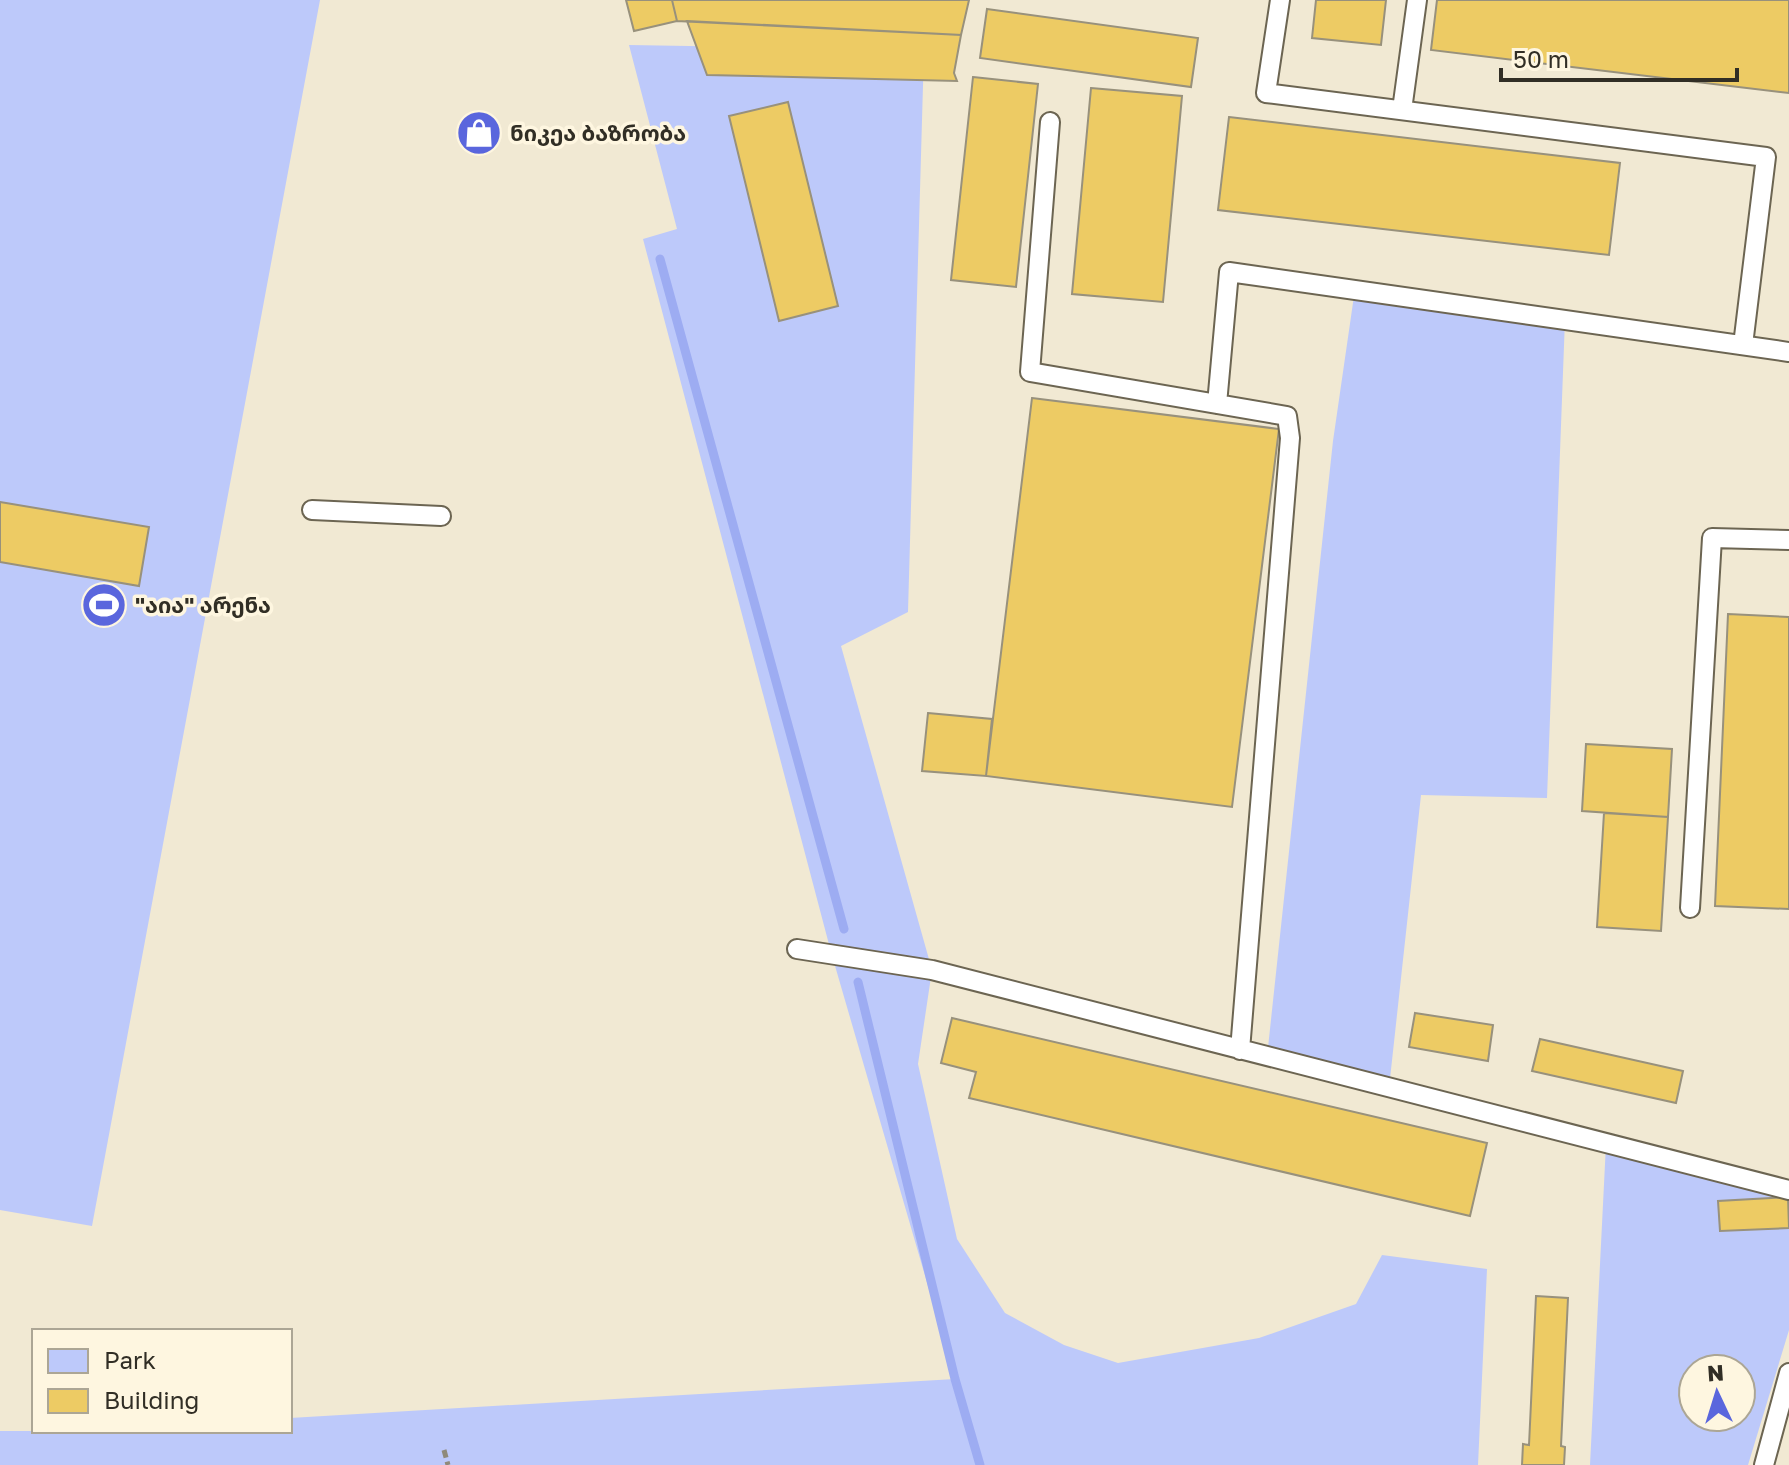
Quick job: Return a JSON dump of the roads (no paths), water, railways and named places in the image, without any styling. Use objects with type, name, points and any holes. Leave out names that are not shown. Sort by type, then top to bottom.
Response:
[{"type":"lane","points":[[1280,0],[1266,93],[1766,157],[1743,345]]},
{"type":"lane","points":[[1402,110],[1417,0]]},
{"type":"lane","points":[[1050,122],[1030,372],[1287,416],[1290,438],[1240,1050]]},
{"type":"lane","points":[[1217,404],[1229,272],[1789,352]]},
{"type":"lane","points":[[312,510],[441,516]]},
{"type":"lane","points":[[1690,908],[1712,538],[1789,540]]},
{"type":"lane","points":[[797,949],[932,970],[1789,1190]]},
{"type":"lane","points":[[1764,1465],[1789,1373]]},
{"type":"waterway","points":[[660,259],[844,929]]},
{"type":"waterway","points":[[858,982],[955,1379],[980,1465]]},
{"type":"place","name":"ნიკეა ბაზრობა","points":[[479,133]]},
{"type":"place","name":"\"აია\" არენა","points":[[104,605]]}]
